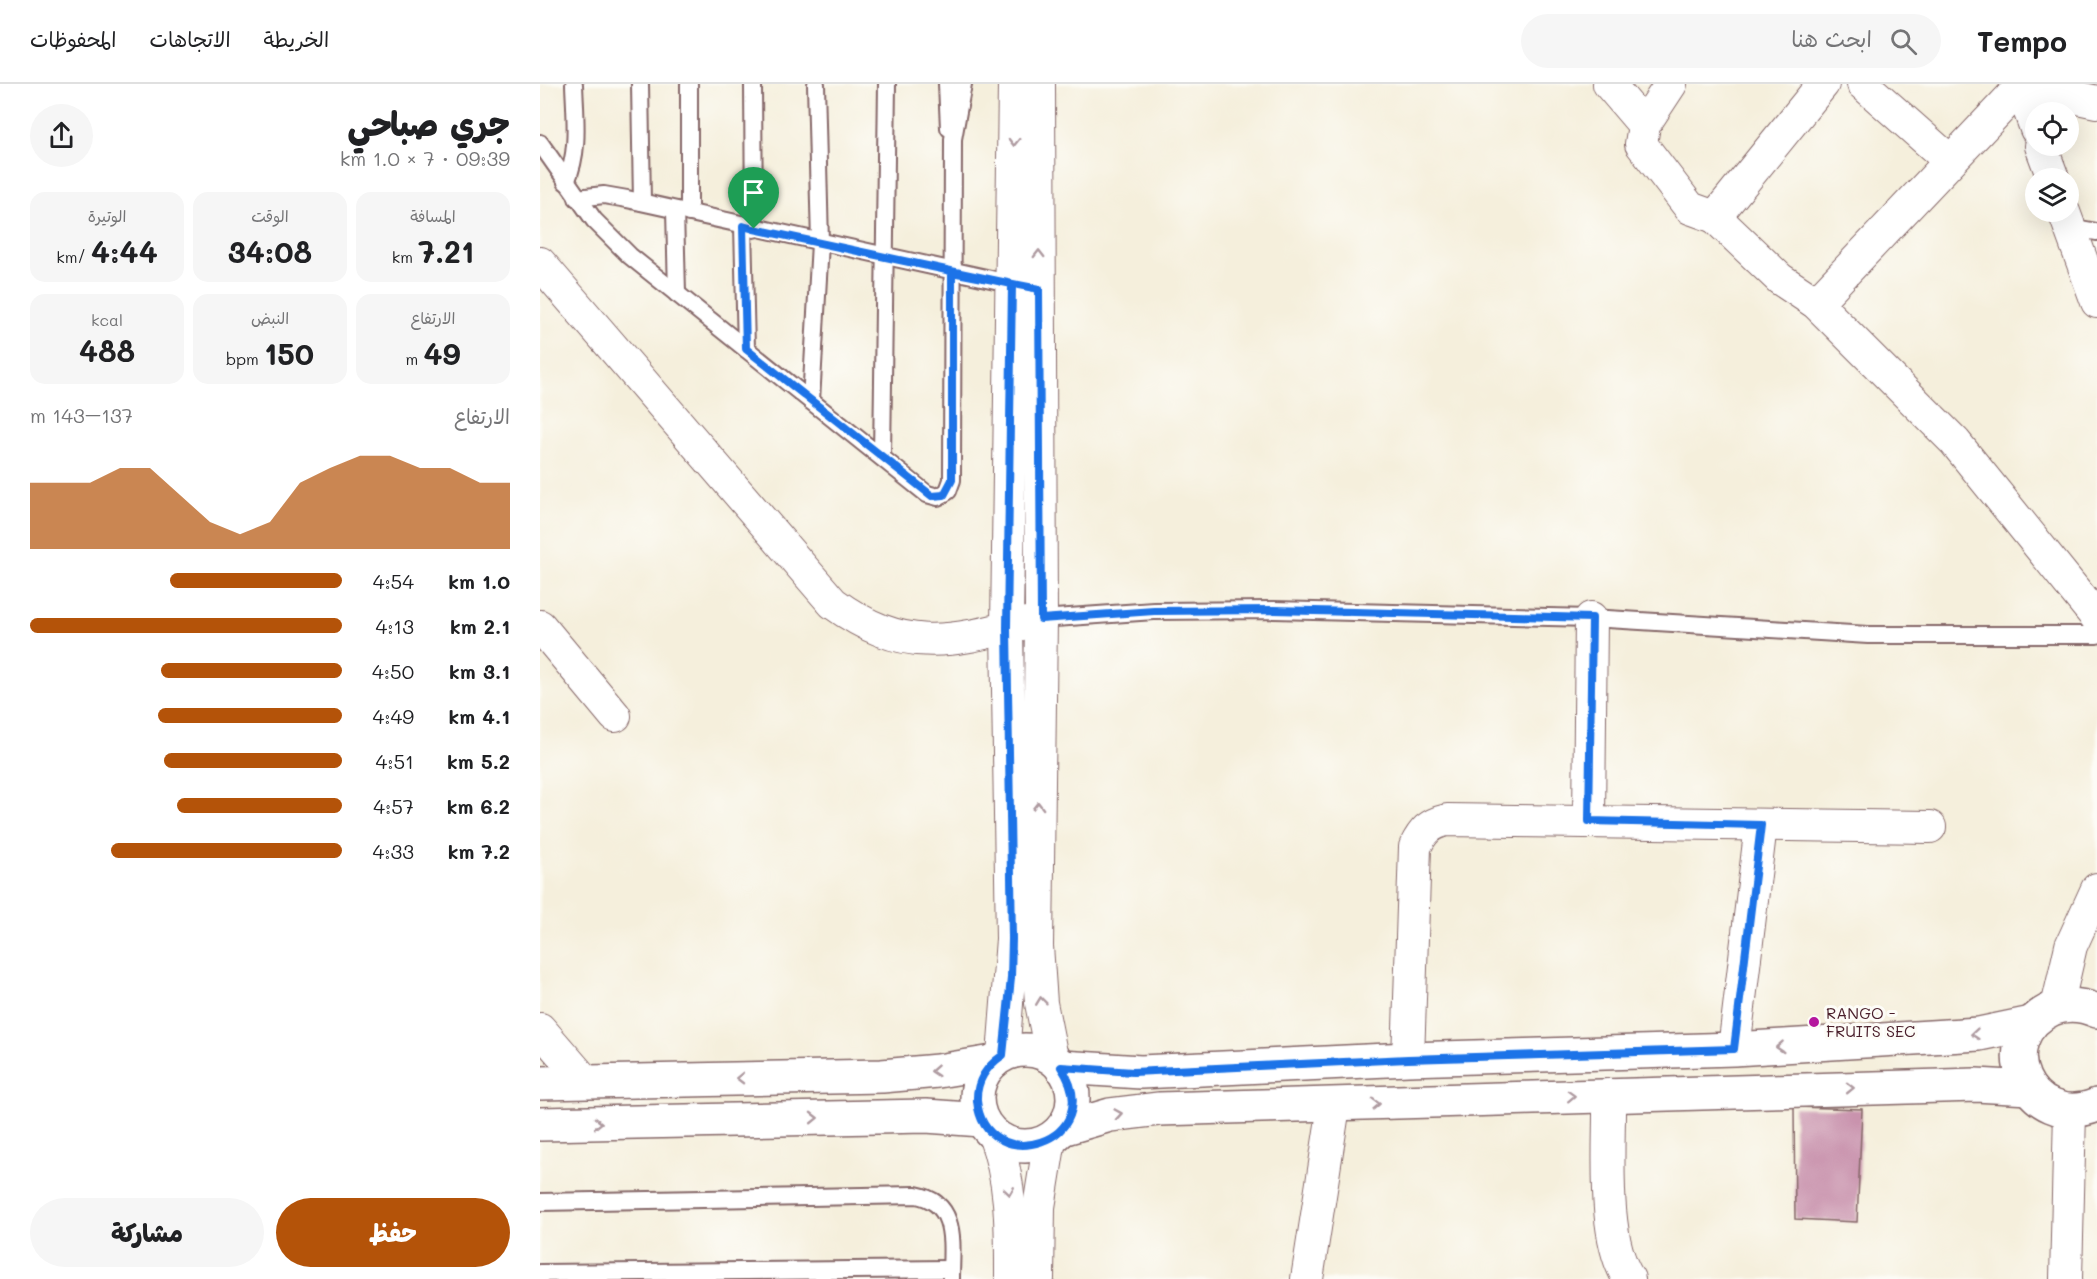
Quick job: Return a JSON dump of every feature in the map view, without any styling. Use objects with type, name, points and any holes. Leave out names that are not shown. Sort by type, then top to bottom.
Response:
[{"type":"street","points":[[1014,84],[1026,286],[1041,619],[1036,946],[1041,1003],[1057,1062],[1069,1078],[1073,1105],[1056,1134],[1039,1207],[1038,1279]]},
{"type":"street","points":[[1011,1279],[1009,1188],[977,1096],[979,1083],[998,1059],[1011,978],[1007,628],[1039,84]]},
{"type":"street","points":[[1609,84],[1644,124]]},
{"type":"street","points":[[1671,84],[1644,124],[1641,144],[1674,190],[1690,208],[1715,217],[1780,279],[1816,303],[1955,442],[2097,618]]},
{"type":"street","points":[[1715,217],[1729,196],[1822,84]]},
{"type":"street","points":[[1863,84],[1950,161]]},
{"type":"street","points":[[1816,303],[2021,87],[2097,102]]},
{"type":"street","points":[[2021,87],[2026,102]]},
{"type":"street","points":[[2077,223],[2097,302]]},
{"type":"street","points":[[540,263],[833,603],[876,630],[926,641],[951,640],[1041,619]]},
{"type":"street","points":[[1589,821],[1592,618]]},
{"type":"street","points":[[540,626],[615,716]]},
{"type":"street","points":[[1408,1059],[1415,847],[1423,832],[1433,823],[1447,820],[1589,821],[1930,827]]},
{"type":"street","points":[[1734,1049],[1761,825]]},
{"type":"street","points":[[2066,1279],[2083,1108],[2046,1104],[2029,1088],[2022,1076],[2020,1048],[2045,1015],[2071,946],[2097,889]]},
{"type":"street","points":[[540,1083],[882,1076],[938,1071],[998,1059],[1028,1050],[1057,1062],[1133,1072],[1408,1059],[1734,1049],[1979,1034],[2073,1005],[2097,1011]]},
{"type":"street","points":[[540,1029],[585,1081]]},
{"type":"street","points":[[540,1124],[926,1116],[988,1127],[1007,1143],[1022,1146],[1037,1145],[1056,1134],[1110,1116],[1159,1109],[1334,1106],[1609,1095],[1976,1085],[2029,1088]]},
{"type":"street","points":[[1609,1095],[1613,1246],[1626,1278]]},
{"type":"street","points":[[1307,1279],[1334,1106]]},
{"type":"lane","points":[[566,182],[575,152],[574,84]]},
{"type":"lane","points":[[640,84],[642,202]]},
{"type":"lane","points":[[678,294],[689,84]]},
{"type":"lane","points":[[746,349],[753,84]]},
{"type":"lane","points":[[811,401],[820,243],[816,84]]},
{"type":"lane","points":[[882,456],[887,84]]},
{"type":"lane","points":[[946,84],[947,116],[953,139]]},
{"type":"lane","points":[[540,143],[577,198],[612,238],[746,349],[932,496],[944,495],[951,486],[953,139],[963,84]]},
{"type":"lane","points":[[577,198],[604,195],[642,202],[886,258],[1026,286]]},
{"type":"lane","points":[[1041,619],[1154,611],[1274,610],[1592,618],[1868,635],[2097,635]]},
{"type":"lane","points":[[540,1202],[916,1195],[935,1202],[948,1218],[951,1228],[951,1274],[540,1273]]},
{"type":"building","points":[[1794,1107],[1862,1109],[1857,1222],[1795,1219]]},
{"type":"place","name":"RANGO - FRUITS SEC","points":[[1814,1022]]},
{"type":"route","points":[[754,229],[743,226],[746,349],[932,496],[944,495],[951,486],[952,480],[952,272],[1039,289],[1041,619],[1154,611],[1274,610],[1592,618],[1589,821],[1761,825],[1734,1049],[1408,1059],[1133,1072],[1061,1067],[1069,1078],[1073,1105],[1062,1129],[1050,1139],[1037,1145],[1022,1146],[1007,1143],[994,1135],[982,1120],[977,1096],[984,1072],[1003,1055],[1007,1034],[1011,978],[1007,628],[1012,284],[952,272],[886,258],[754,229]]}]
